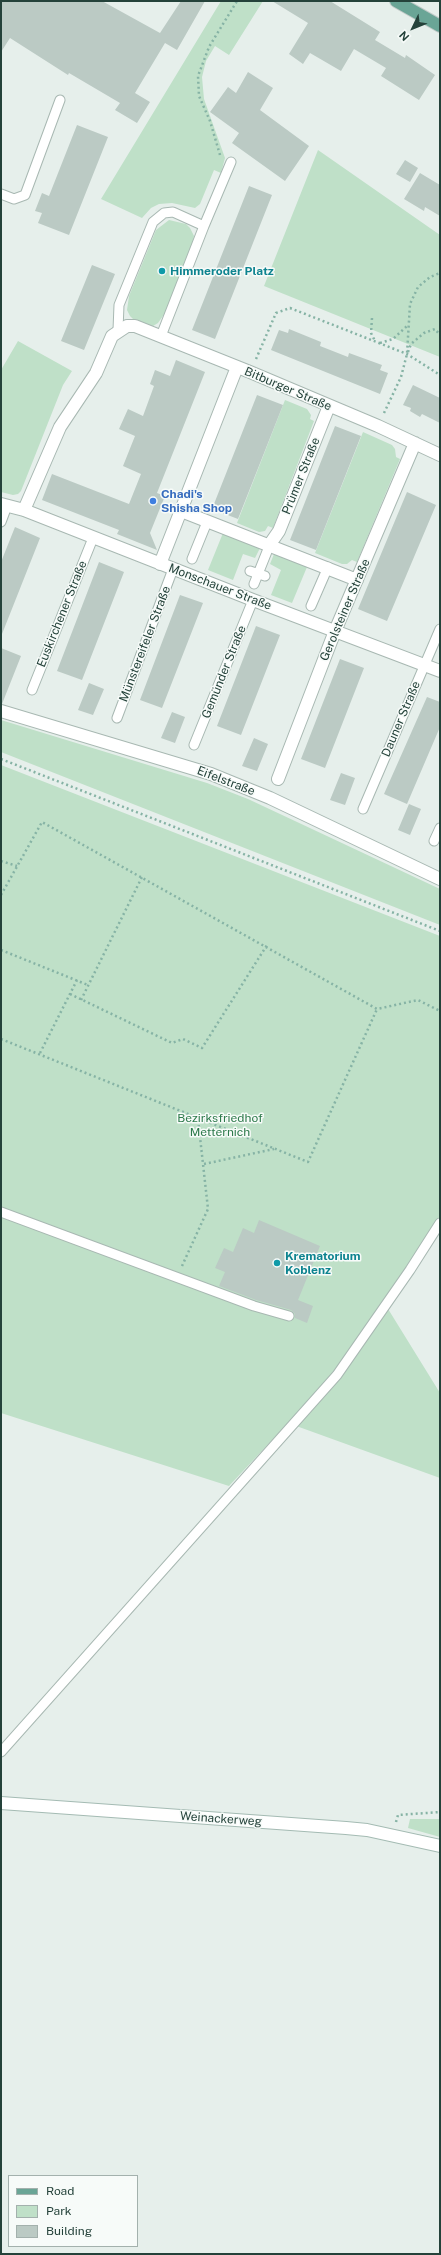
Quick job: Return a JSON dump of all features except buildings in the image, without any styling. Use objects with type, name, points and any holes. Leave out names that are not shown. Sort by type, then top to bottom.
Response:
[{"type":"main road","points":[[396,1],[440,26]]},
{"type":"street","name":"Bitburger Straße","points":[[118,330],[127,326],[136,326],[378,426],[440,455]]},
{"type":"street","points":[[24,510],[60,427],[96,373],[112,336],[118,330]]},
{"type":"street","points":[[160,564],[237,367]]},
{"type":"street","name":"Prümer Straße","points":[[270,544],[279,531],[329,406]]},
{"type":"street","name":"Gerolsteiner Straße","points":[[278,779],[335,631],[415,443]]},
{"type":"street","name":"Monschauer Straße","points":[[4,505],[24,510],[253,600],[425,663],[440,671]]},
{"type":"street","points":[[181,511],[207,522],[270,544],[357,580]]},
{"type":"street","name":"Eifelstraße","points":[[1,711],[210,774],[270,798],[440,879]]},
{"type":"street","name":"Weinackerweg","points":[[1,1804],[346,1828],[440,1846]]},
{"type":"lane","points":[[1,194],[14,199],[25,196],[60,100]]},
{"type":"lane","points":[[161,336],[231,162]]},
{"type":"lane","points":[[118,330],[119,305],[153,222],[164,213],[173,212],[204,226]]},
{"type":"lane","points":[[1,522],[4,505]]},
{"type":"lane","points":[[192,559],[207,522]]},
{"type":"lane","name":"Euskirchener Straße","points":[[32,690],[92,538]]},
{"type":"lane","points":[[254,584],[270,544]]},
{"type":"lane","points":[[311,606],[328,567]]},
{"type":"lane","name":"Münstereifeler Straße","points":[[117,718],[173,569]]},
{"type":"lane","name":"Gemünder Straße","points":[[194,745],[253,600]]},
{"type":"lane","name":"Dauner Straße","points":[[363,809],[440,629]]},
{"type":"lane","points":[[434,841],[440,828]]},
{"type":"lane","points":[[1,1212],[177,1276],[254,1306],[289,1316]]},
{"type":"lane","points":[[1,1752],[337,1375],[410,1270],[440,1223]]},
{"type":"path","points":[[220,157],[210,121],[199,96],[198,76],[206,53],[237,1]]},
{"type":"path","points":[[407,354],[407,326],[410,304],[418,287],[430,277],[440,273]]},
{"type":"path","points":[[250,372],[276,313],[290,308],[407,354],[440,375]]},
{"type":"path","points":[[372,318],[372,333],[375,342]]},
{"type":"path","points":[[379,344],[393,339],[407,326]]},
{"type":"path","points":[[378,426],[401,377],[411,344],[417,337],[440,328]]},
{"type":"path","points":[[435,329],[440,335]]},
{"type":"path","points":[[1,759],[440,931]]},
{"type":"path","points":[[1,895],[42,822],[267,945],[377,1008],[418,1000],[440,1011]]},
{"type":"path","points":[[1,861],[17,866]]},
{"type":"path","points":[[81,1000],[142,877]]},
{"type":"path","points":[[70,994],[172,1043],[183,1039],[202,1048],[267,945]]},
{"type":"path","points":[[1,950],[88,985]]},
{"type":"path","points":[[40,1054],[77,980]]},
{"type":"path","points":[[1,1039],[308,1162],[377,1008]]},
{"type":"path","points":[[177,1276],[208,1209],[198,1118]]},
{"type":"path","points":[[204,1164],[275,1149]]},
{"type":"path","points":[[392,1836],[398,1815],[440,1812]]},
{"type":"green space","points":[[221,1],[263,1],[229,55],[215,46],[206,61],[202,77],[204,99],[225,158],[221,173],[214,170],[200,204],[195,208],[172,203],[159,204],[151,208],[142,218],[101,199]]},
{"type":"green space","points":[[318,150],[440,235],[440,357],[264,286]]},
{"type":"green space","points":[[169,220],[186,224],[194,236],[193,242],[165,313],[158,323],[153,326],[146,325],[134,320],[130,316],[127,310],[129,296],[156,230]]},
{"type":"green space","points":[[18,341],[72,371],[63,385],[21,491],[18,494],[13,495],[1,492],[1,370]]},
{"type":"green space","points":[[285,400],[307,409],[311,415],[310,419],[314,421],[273,528],[268,526],[265,531],[259,532],[237,523]]},
{"type":"green space","points":[[363,432],[392,445],[395,449],[396,457],[400,459],[357,562],[352,560],[347,564],[342,564],[315,553]]},
{"type":"green space","points":[[223,533],[260,548],[255,558],[243,554],[233,580],[208,570]]},
{"type":"green space","points":[[274,554],[307,567],[292,603],[271,595],[281,570],[270,564]]},
{"type":"green space","points":[[1,720],[207,783],[248,799],[440,889],[440,925],[1,752]]},
{"type":"green space","name":"Bezirksfriedhof Metternich","points":[[1,765],[440,936],[440,1221],[385,1304],[440,1393],[440,1478],[288,1423],[229,1486],[1,1413]]},
{"type":"green space","points":[[410,1819],[440,1819],[440,1837],[408,1828]]},
{"type":"place","name":"Himmeroder Platz","points":[[162,271]]},
{"type":"place","name":"Chadi's Shisha Shop","points":[[153,501]]},
{"type":"place","name":"Krematorium Koblenz","points":[[277,1263]]}]
